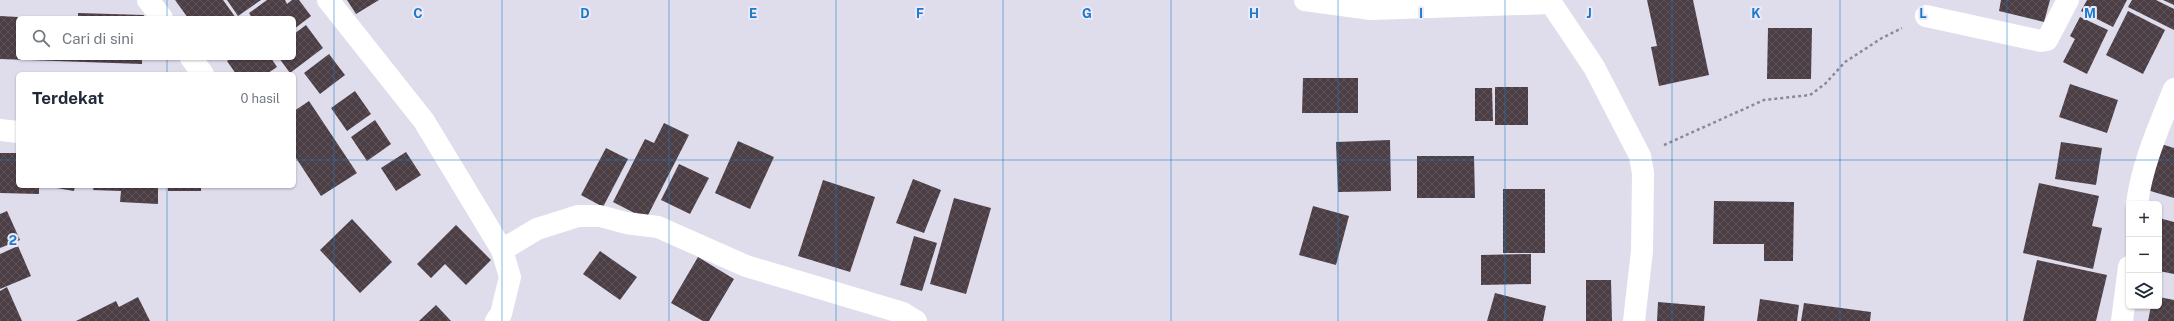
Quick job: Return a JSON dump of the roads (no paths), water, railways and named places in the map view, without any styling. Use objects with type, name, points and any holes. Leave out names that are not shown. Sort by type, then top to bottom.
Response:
[{"type":"street","points":[[139,0],[148,0],[160,16]]},
{"type":"street","points":[[328,0],[424,121],[502,250],[510,277],[501,314],[496,321]]},
{"type":"street","points":[[1305,0],[1371,9],[1550,2],[1594,67],[1640,156],[1643,173],[1642,251],[1634,321]]},
{"type":"street","points":[[1926,16],[2047,40],[2068,0]]},
{"type":"street","points":[[192,60],[202,72]]},
{"type":"street","points":[[2137,201],[2139,186],[2147,159],[2174,89]]},
{"type":"street","points":[[0,130],[16,132]]},
{"type":"street","points":[[502,250],[538,229],[578,216],[600,216],[626,223],[658,228],[746,266],[903,313],[916,321]]},
{"type":"street","points":[[2122,321],[2128,273]]}]
